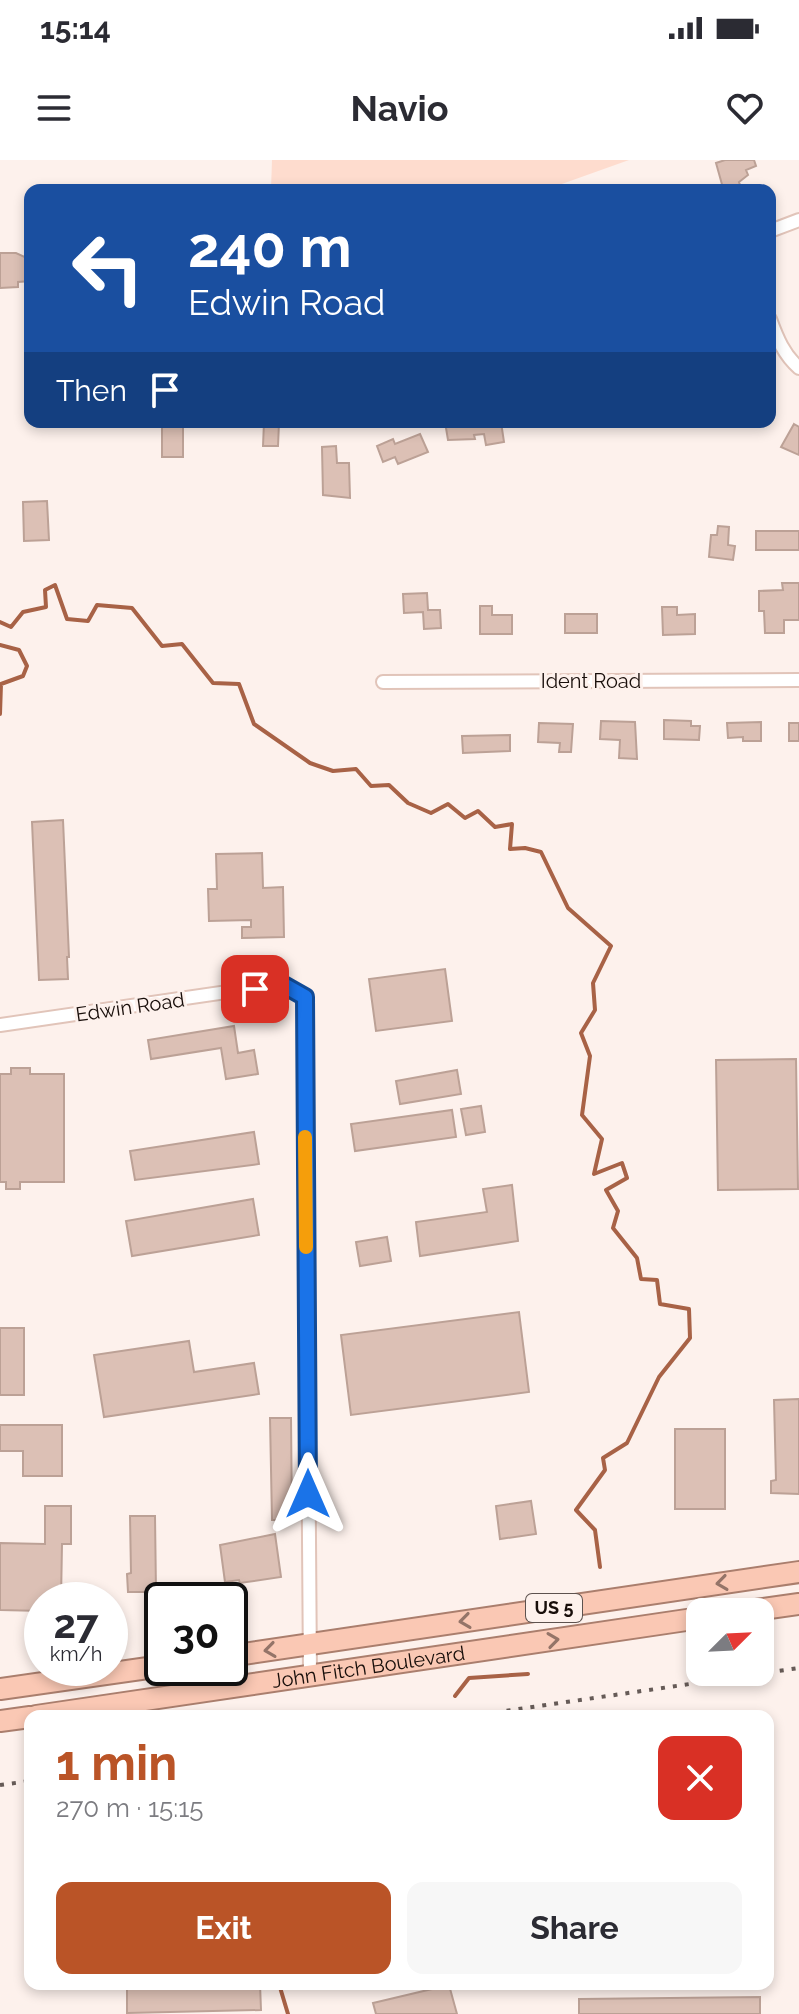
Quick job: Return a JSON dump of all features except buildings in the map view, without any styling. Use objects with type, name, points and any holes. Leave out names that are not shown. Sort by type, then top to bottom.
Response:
[{"type":"highway","name":"John Fitch Boulevard","points":[[248,1653],[799,1572]]},
{"type":"highway","points":[[774,1607],[799,1604]]},
{"type":"highway","name":"John Fitch Boulevard","points":[[76,1710],[686,1620]]},
{"type":"highway","points":[[0,1689],[144,1669]]},
{"type":"highway","points":[[0,1721],[24,1718]]},
{"type":"street","points":[[776,229],[799,220]]},
{"type":"street","points":[[776,335],[790,361],[799,368]]},
{"type":"street","name":"Ident Road","points":[[383,682],[799,680]]},
{"type":"street","name":"Edwin Road","points":[[0,1025],[282,984],[305,997],[309,1644]]},
{"type":"street","points":[[309,1644],[310,1675]]},
{"type":"shaded area","points":[[272,160],[629,160],[562,184],[271,184]]},
{"type":"waterway","points":[[0,622],[11,627],[23,612],[46,607],[45,590],[55,585],[67,619],[88,621],[97,605],[132,608],[162,646],[182,644],[213,683],[239,684],[254,724],[310,763],[333,771],[356,769],[371,786],[389,785],[408,803],[431,813],[448,804],[465,818],[478,811],[495,827],[512,824],[510,849],[525,848],[541,852],[568,908],[611,946],[593,983],[595,1010],[581,1033],[590,1056],[582,1115],[602,1139],[594,1174],[622,1163],[627,1178],[606,1190],[618,1211],[613,1228],[637,1258],[641,1279],[657,1280],[660,1304],[689,1309],[690,1338],[659,1377],[627,1443],[603,1458],[605,1470],[576,1510],[595,1530],[600,1567]]},
{"type":"waterway","points":[[0,645],[19,650],[27,666],[23,676],[1,684],[0,714]]},
{"type":"waterway","points":[[455,1696],[469,1678],[528,1674]]},
{"type":"waterway","points":[[281,1990],[288,2014]]},
{"type":"railway","points":[[512,1710],[799,1668]]},
{"type":"railway","points":[[0,1785],[24,1782]]},
{"type":"slow traffic","points":[[305,1137],[306,1247]]},
{"type":"route","points":[[255,989],[282,984],[305,997],[308,1494]]}]
